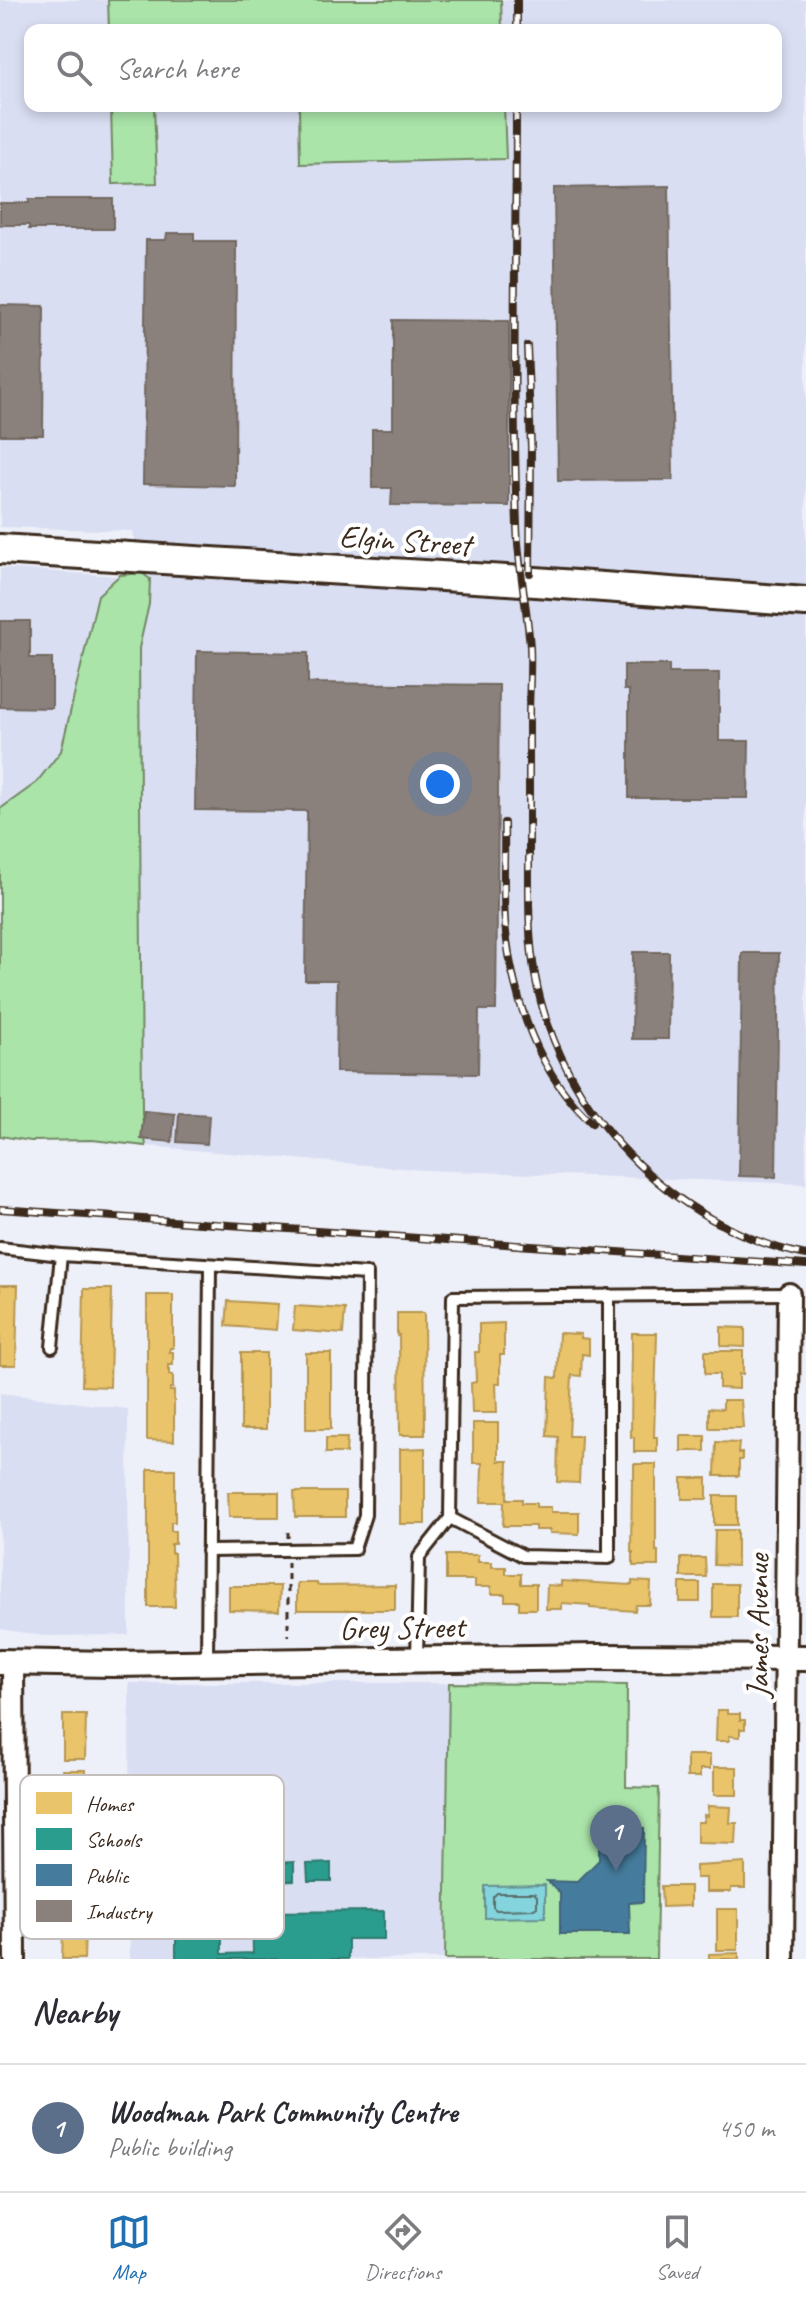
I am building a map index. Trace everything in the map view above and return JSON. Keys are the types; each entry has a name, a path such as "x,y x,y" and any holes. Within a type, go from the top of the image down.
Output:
{"main road":[{"name":"Elgin Street","path":"0,549 806,602"}],"street":[{"name":"James Avenue","path":"783,1959 796,1658 789,1294"},
{"name":"Grey Street","path":"6,1662 113,1664 594,1657 796,1658"},
{"path":"6,1662 15,1959"}],"lane":[{"path":"0,1248 61,1255 367,1274 365,1515 354,1549 207,1551"},
{"path":"52,1347 61,1255"},
{"path":"207,1662 210,1265"},
{"path":"417,1659 419,1557 450,1518 453,1297 789,1294"},
{"path":"450,1518 523,1556 609,1558 609,1295"}],"path":[{"path":"288,1526 288,1636"}],"shaded area":[{"path":"0,0 108,0 109,24 24,24 24,112 111,112 113,183 156,182 154,112 299,112 301,164 505,159 504,112 782,112 782,24 502,24 501,0 806,0 806,1184 423,1170 146,1146 142,1114 139,648 149,604 150,579 132,531 0,527"},
{"path":"0,568 118,576 97,595 61,751 36,783 0,809"},
{"path":"0,1393 128,1409 129,1635 44,1636 0,1629"},
{"path":"129,1683 449,1683 445,1959 130,1959 130,1939 284,1939 284,1775 129,1775"}],"green space":[{"path":"108,0 501,0 502,24 109,24"},
{"path":"111,112 154,112 157,183 113,184"},
{"path":"299,112 504,112 506,159 300,164"},
{"path":"142,573 150,579 149,604 139,648 142,1114 146,1146 92,1140 31,1141 0,1136 0,809 36,783 61,751 98,595 120,575"},
{"path":"449,1683 627,1685 626,1787 659,1788 656,1959 445,1959"}],"water":[{"path":"545,1885 545,1917 485,1918 485,1886"}],"building: Homes":[{"path":"0,1285 18,1285 16,1365 0,1365"},
{"path":"84,1289 112,1289 110,1387 82,1386"},
{"path":"147,1295 173,1295 173,1348 169,1352 173,1352 173,1365 169,1365 169,1375 173,1375 170,1391 174,1391 174,1441 147,1440"},
{"path":"228,1301 278,1304 276,1330 226,1326"},
{"path":"295,1306 345,1309 343,1334 293,1330"},
{"path":"397,1313 424,1313 425,1435 400,1435"},
{"path":"504,1323 504,1355 500,1355 500,1383 496,1383 497,1413 472,1413 471,1383 476,1382 475,1352 479,1352 479,1324"},
{"path":"721,1327 745,1328 745,1347 721,1346"},
{"path":"559,1333 581,1334 581,1338 589,1339 589,1355 582,1354 581,1376 572,1375 569,1436 581,1436 579,1483 557,1482 558,1437 547,1436 549,1377 557,1378"},
{"path":"632,1333 657,1333 654,1437 657,1437 657,1452 634,1452 634,1437 631,1437"},
{"path":"705,1351 743,1351 743,1374 739,1374 739,1389 719,1388 719,1374 705,1374"},
{"path":"241,1353 266,1353 266,1429 241,1429"},
{"path":"306,1353 331,1353 331,1429 306,1429"},
{"path":"723,1400 741,1400 743,1428 709,1428 709,1408 723,1409"},
{"path":"473,1423 498,1423 498,1461 508,1461 507,1499 522,1499 522,1503 536,1503 536,1507 551,1507 551,1512 579,1512 579,1534 550,1533 550,1530 535,1530 535,1526 503,1526 504,1502 481,1502 482,1463 473,1463"},
{"path":"681,1436 705,1436 705,1451 681,1451"},
{"path":"326,1438 347,1438 346,1453 326,1453"},
{"path":"716,1442 739,1443 738,1453 742,1453 742,1460 739,1460 739,1476 715,1476"},
{"path":"425,1448 425,1524 400,1524 400,1449"},
{"path":"634,1464 656,1464 658,1566 633,1566"},
{"path":"148,1469 175,1469 175,1522 171,1522 171,1531 175,1531 175,1544 171,1544 171,1553 174,1553 175,1607 148,1607"},
{"path":"682,1478 707,1478 707,1499 682,1499"},
{"path":"228,1492 279,1492 279,1517 229,1517"},
{"path":"294,1492 345,1492 345,1517 295,1517"},
{"path":"714,1496 737,1496 737,1525 714,1525"},
{"path":"715,1530 737,1530 737,1566 714,1565"},
{"path":"446,1555 478,1555 478,1562 492,1562 492,1567 506,1567 506,1574 521,1574 521,1584 536,1584 536,1609 519,1609 519,1601 505,1601 505,1594 491,1594 491,1587 475,1587 475,1580 446,1580"},
{"path":"681,1558 705,1558 706,1577 681,1577"},
{"path":"561,1581 632,1585 632,1581 651,1582 650,1605 636,1605 635,1611 562,1603 562,1609 546,1609 547,1585 561,1586"},
{"path":"297,1583 317,1583 320,1586 395,1585 395,1610 297,1610"},
{"path":"680,1583 700,1583 700,1602 680,1602"},
{"path":"713,1584 737,1584 737,1617 713,1617"},
{"path":"229,1586 280,1586 279,1611 229,1610"},
{"path":"717,1710 740,1714 740,1720 745,1720 745,1729 740,1729 740,1737 729,1736 729,1741 716,1741"},
{"path":"63,1715 86,1715 85,1759 63,1759"},
{"path":"687,1755 710,1755 710,1769 700,1769 700,1777 687,1777"},
{"path":"714,1767 737,1767 737,1795 714,1795"},
{"path":"63,1770 86,1770 86,1775 63,1775"},
{"path":"708,1806 731,1807 730,1823 737,1823 736,1844 697,1843 697,1822 704,1822"},
{"path":"745,1863 745,1888 731,1888 731,1892 706,1892 706,1878 696,1878 696,1866"},
{"path":"661,1886 690,1886 690,1906 662,1907"},
{"path":"717,1909 738,1909 738,1950 717,1950"},
{"path":"63,1939 85,1939 84,1959 62,1959"},
{"path":"739,1953 739,1959 709,1959 709,1954"}],"building: Schools":[{"path":"284,1862 294,1862 294,1880 284,1880"},
{"path":"331,1863 331,1881 308,1881 307,1864"},
{"path":"384,1911 384,1939 348,1939 348,1959 176,1959 176,1939 222,1939 222,1954 253,1953 253,1939 284,1939 284,1912"}],"building: Public":[{"path":"599,1827 644,1828 643,1902 629,1903 630,1934 560,1934 560,1894 547,1881 577,1882 599,1860"}],"building: Industry":[{"path":"669,186 673,480 558,481 554,188"},
{"path":"29,199 113,199 113,229 29,229 29,225 0,225 0,203 29,203"},
{"path":"167,233 194,233 194,241 236,241 235,486 143,484 146,240 166,240"},
{"path":"0,305 44,306 43,435 0,435"},
{"path":"393,320 509,321 509,506 391,505 392,488 372,488 372,429 393,429"},
{"path":"0,621 30,621 30,658 52,658 52,708 0,707"},
{"path":"197,651 308,653 308,683 499,685 496,1010 479,1010 478,1074 336,1072 337,980 305,980 307,811 195,810"},
{"path":"624,665 669,665 669,673 719,673 719,741 749,741 748,798 629,798 629,690 624,690"},
{"path":"633,952 669,952 668,1039 632,1039"},
{"path":"742,953 779,953 776,1177 739,1176"},
{"path":"144,1111 175,1114 172,1142 141,1139"},
{"path":"179,1113 209,1115 207,1144 177,1142"}],"railway":[{"path":"517,0 517,24"},
{"path":"516,112 516,473 518,540 530,647 529,903 535,975 548,1025 569,1072 596,1116 629,1155 668,1190 710,1218 757,1240 806,1255"},
{"path":"527,346 531,447 530,573"},
{"path":"504,823 506,933 515,985 532,1036 544,1060 557,1083 592,1123"},
{"path":"0,1209 806,1265"}],"place":[{"name":"Woodman Park Community Centre","path":"616,1871"}]}
